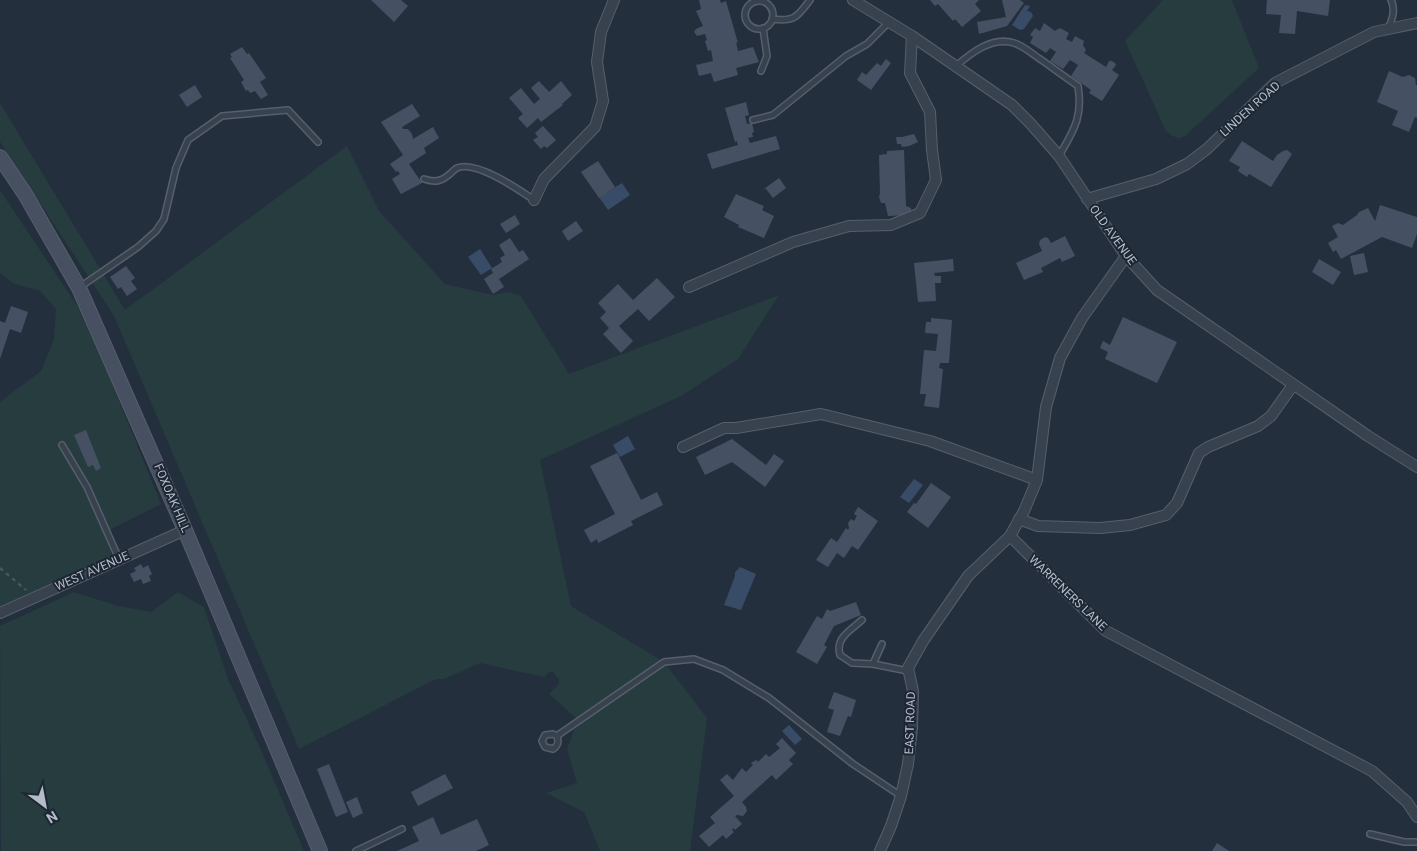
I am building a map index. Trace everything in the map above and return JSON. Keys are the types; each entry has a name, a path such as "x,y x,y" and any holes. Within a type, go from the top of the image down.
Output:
{"main road":[{"name":"FOXOAK HILL","path":"0,157 25,194 79,288 186,530 320,851"}],"street":[{"path":"534,200 544,179 595,127 603,101 597,62 601,32 614,0"},
{"name":"OLD AVENUE","path":"853,0 912,36 1012,105 1059,156 1126,256 1157,290 1293,385 1417,467"},
{"name":"LINDEN ROAD","path":"1087,199 1156,179 1187,164 1207,149 1275,83 1374,32 1417,24"},
{"path":"689,287 793,242 849,226 891,225 920,213 936,180 930,112 910,73 912,36"},
{"path":"1010,536 1020,519 1037,480 1046,407 1060,358 1082,318 1126,256"},
{"path":"1020,519 1038,526 1100,528 1130,525 1166,515 1177,502 1199,453 1258,426 1271,416 1293,385"},
{"path":"683,447 724,428 736,428 821,414 930,441 1037,480"},
{"name":"WEST AVENUE","path":"0,613 186,530"},
{"name":"EAST ROAD","path":"880,851 901,796 908,764 912,728 912,691 908,668 923,640 968,576 1010,536"},
{"name":"WARRENERS LANE","path":"1010,536 1106,631 1372,771 1407,802 1417,817"}],"lane":[{"path":"772,19 788,21 795,18 810,0"},
{"path":"1387,29 1393,18 1394,4 1392,0"},
{"path":"756,1 765,2 772,9 772,19 763,28 755,28 748,24 744,15 747,6 756,1"},
{"path":"753,120 773,114 846,56 867,44 890,22"},
{"path":"761,71 767,56 763,28"},
{"path":"956,66 968,55 984,46 1000,41 1014,43 1078,86 1081,104 1074,131 1059,156"},
{"path":"79,288 138,247 156,231 164,219 176,168 188,140 222,116 288,110 318,142"},
{"path":"424,179 433,182 442,181 457,168 474,167 512,185 534,200"},
{"path":"62,445 86,487 119,559"},
{"path":"862,620 841,638 838,647 840,655 846,661 852,663 873,664 909,671"},
{"path":"873,664 882,644"},
{"path":"557,736 664,662 694,659 722,670 769,698 853,764 901,796"},
{"path":"356,851 402,829"},
{"path":"1370,834 1404,842 1417,842"}],"path":[{"path":"0,568 35,597"}],"green space":[{"path":"1163,0 1232,0 1259,68 1185,136 1179,138 1172,136 1166,131 1125,41"},
{"path":"0,103 125,310 347,146 379,211 445,284 493,295 510,292 521,296 569,374 779,295 738,359 681,396 540,460 571,606 664,662 707,718 690,851 600,851 584,812 546,793 577,783 567,749 578,720 549,694 559,684 559,679 553,672 549,672 544,677 480,663 444,679 436,679 299,749 114,316 0,142"},
{"path":"0,190 78,307 111,381 161,504 111,529 111,562 0,613 0,402 41,371 54,339 56,309 40,291 13,283 0,273"},
{"path":"74,592 118,606 151,612 178,592 204,607 228,679 304,851 1,851 0,626"}],"water":[{"path":"1025,5 1030,6 1027,11 1031,12 1033,16 1024,29 1020,30 1012,25"},
{"path":"622,183 630,195 608,210 599,197"},
{"path":"480,249 492,268 481,275 468,257"},
{"path":"628,436 635,449 620,457 613,445"},
{"path":"914,479 923,485 909,503 900,497"},
{"path":"740,567 756,574 741,610 724,605 735,572"},
{"path":"789,725 802,739 795,745 782,731"}],"building":[{"path":"371,0 401,0 408,6 394,22"},
{"path":"699,0 720,0 721,3 726,1 738,43 736,42 738,51 753,47 759,62 736,68 738,75 714,82 711,73 699,76 696,65 713,61 711,50 708,51 705,41 707,40 705,34 697,36 694,32 703,26 696,11 701,9"},
{"path":"930,0 979,0 975,4 981,11 962,27 955,19 953,21 938,4 935,6"},
{"path":"1002,0 1020,0 1024,3 1007,26 979,34 977,22 1006,17"},
{"path":"1267,0 1330,0 1328,16 1297,11 1295,34 1279,33 1281,15 1266,14"},
{"path":"1044,23 1055,31 1060,28 1069,33 1066,39 1072,42 1075,36 1084,41 1083,45 1086,50 1084,53 1106,67 1109,61 1115,63 1116,65 1112,70 1119,75 1102,101 1089,93 1091,90 1071,76 1078,65 1070,60 1063,69 1050,61 1056,52 1050,48 1046,53 1030,43 1033,37 1030,35 1035,28 1040,31"},
{"path":"242,47 247,54 249,53 266,78 260,82 268,95 261,99 255,91 250,93 248,90 246,91 241,82 244,80 230,58 232,57 230,54"},
{"path":"886,59 891,63 871,90 857,80 862,72 866,75 877,63 881,66"},
{"path":"1389,71 1403,77 1409,75 1415,78 1417,85 1417,118 1415,117 1409,132 1392,125 1398,111 1377,102"},
{"path":"539,81 549,92 561,81 572,95 563,105 541,122 538,118 527,128 518,118 523,114 509,98 521,88 534,104 540,99 531,88"},
{"path":"195,85 202,97 187,107 179,95"},
{"path":"746,102 749,115 745,116 747,124 752,123 754,132 752,133 753,137 748,138 750,143 776,136 780,149 712,169 707,154 738,145 737,141 735,142 725,108"},
{"path":"412,104 420,116 402,127 403,129 408,129 413,139 433,127 439,138 424,148 426,153 409,164 422,183 401,194 392,179 400,174 390,164 403,155 381,122"},
{"path":"543,126 556,140 547,148 544,146 541,149 533,140 538,137 535,133"},
{"path":"914,134 918,142 902,147 901,144 897,144 896,137"},
{"path":"1242,141 1273,161 1283,151 1287,150 1292,154 1271,187 1249,174 1247,177 1238,171 1240,167 1229,161"},
{"path":"904,150 906,206 911,208 911,215 888,216 885,203 881,203 879,197 879,155 887,154 887,151"},
{"path":"598,161 615,187 599,198 581,172"},
{"path":"779,178 786,188 773,198 764,189"},
{"path":"736,194 764,206 762,210 774,216 764,238 738,227 739,225 724,217"},
{"path":"1380,205 1417,217 1417,234 1412,248 1382,237 1341,259 1336,250 1333,252 1328,243 1338,237 1332,226 1338,223 1343,225 1359,212 1368,208 1375,221"},
{"path":"515,215 520,224 506,233 500,224"},
{"path":"576,221 583,231 568,241 562,231"},
{"path":"1065,236 1075,256 1062,262 1060,258 1041,268 1043,272 1024,280 1016,263 1042,251 1039,244 1040,240 1045,237 1051,243"},
{"path":"510,238 519,252 523,250 529,259 499,279 504,287 493,294 484,279 493,273 491,269 502,262 500,258 505,255 499,245"},
{"path":"1364,253 1368,272 1354,275 1350,256"},
{"path":"953,259 954,271 934,273 935,276 941,276 941,283 935,283 936,301 918,302 914,263"},
{"path":"1319,259 1341,272 1333,285 1312,272"},
{"path":"126,266 135,278 131,281 137,289 127,296 121,287 118,289 110,277"},
{"path":"657,278 675,297 649,321 638,309 619,326 633,341 621,353 603,334 609,328 600,318 606,312 598,303 618,284 633,300"},
{"path":"11,306 28,312 21,333 10,329 0,359 0,321 5,323"},
{"path":"1123,317 1177,342 1157,383 1105,359 1108,352 1100,348 1103,341 1110,345"},
{"path":"931,318 952,320 949,363 940,363 939,368 943,369 939,408 924,406 926,394 920,394 924,350 936,351 938,334 925,333 926,322 931,322"},
{"path":"86,430 101,468 96,471 93,465 88,467 74,435"},
{"path":"732,439 766,465 774,454 784,461 765,487 732,462 705,475 696,457"},
{"path":"617,453 641,500 657,492 663,505 631,521 633,525 598,543 597,539 591,543 584,530 615,514 590,466"},
{"path":"931,483 951,497 928,528 907,512 914,503 916,504"},
{"path":"858,507 878,521 858,550 852,546 844,558 837,553 828,567 816,560 831,538 837,542 846,528 848,530 848,523 851,519 854,521 857,516 854,514"},
{"path":"141,564 143,568 148,565 152,574 149,576 151,581 143,584 141,579 134,582 130,574 136,571 134,568"},
{"path":"856,602 861,615 834,626 824,645 827,647 817,664 796,652 817,616 822,619 827,609 830,611"},
{"path":"834,692 856,700 851,717 848,716 840,736 827,732 834,710 828,708"},
{"path":"782,738 796,753 789,760 793,764 776,780 772,775 742,802 747,811 743,816 735,816 742,824 735,830 733,828 734,832 726,839 723,835 709,847 699,836 715,823 710,817 734,796 720,780 727,774 733,780 742,768 746,772 753,765 751,763 756,760 758,762 766,754 769,757 780,748 776,744"},
{"path":"329,764 348,812 336,817 317,769"},
{"path":"445,774 453,788 418,806 411,792"},
{"path":"357,797 363,813 353,818 346,802"},
{"path":"433,817 441,835 477,819 489,845 476,851 397,851 419,841 412,827"},
{"path":"1217,843 1229,851 1212,851"}]}
